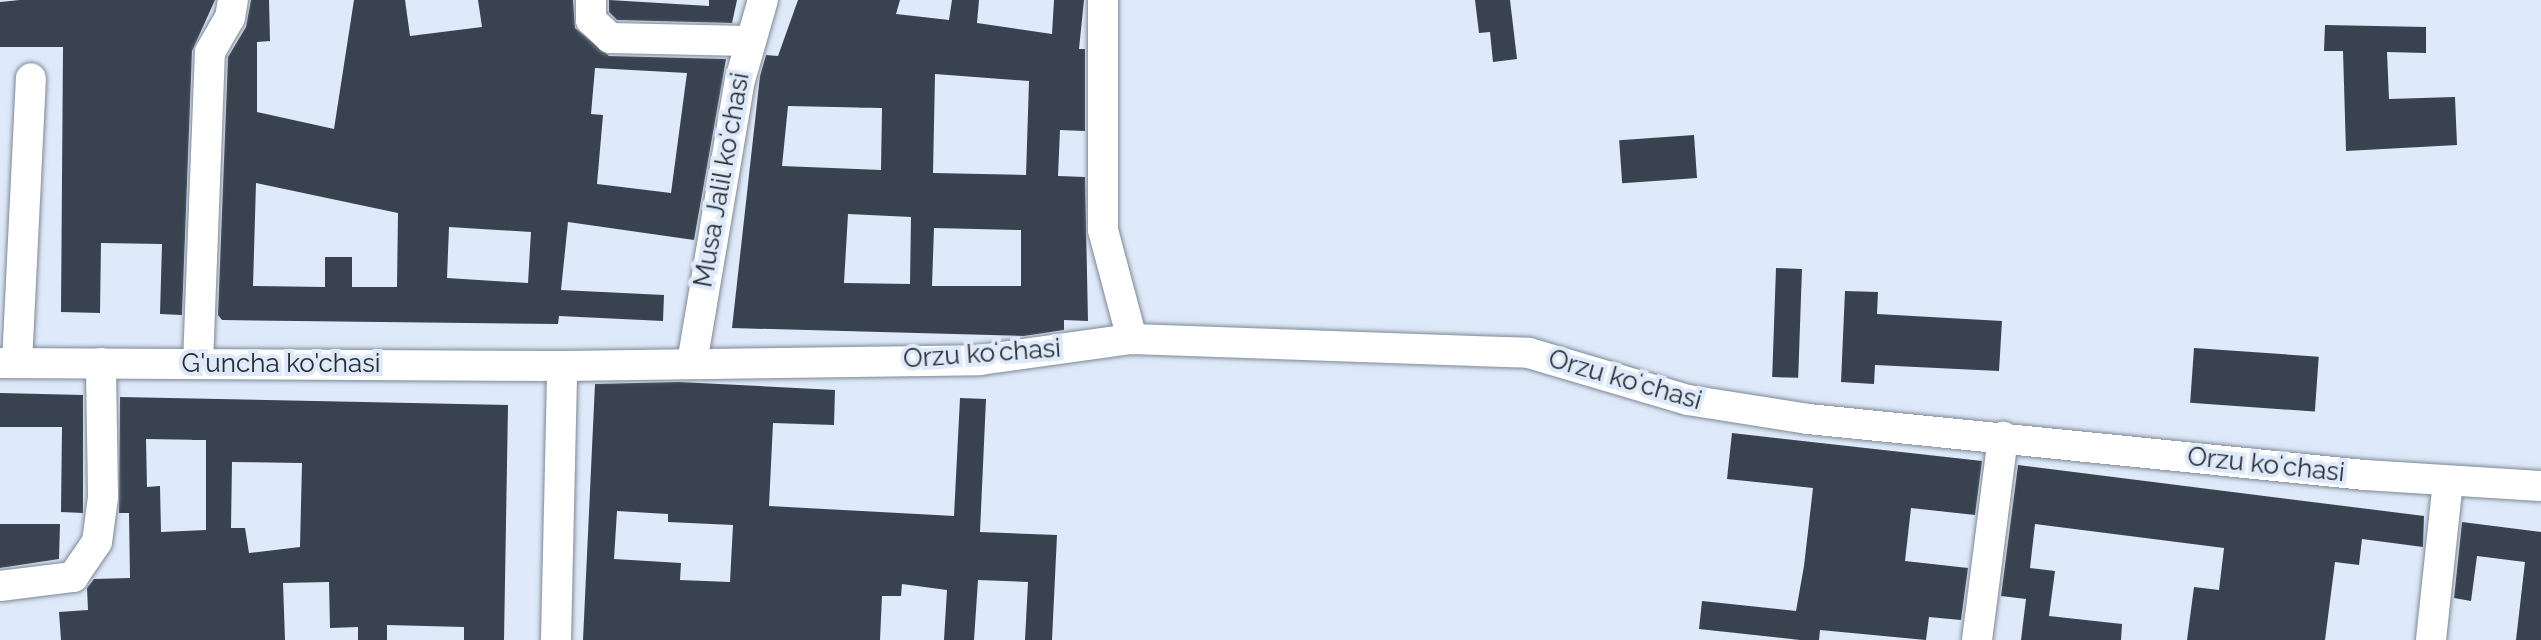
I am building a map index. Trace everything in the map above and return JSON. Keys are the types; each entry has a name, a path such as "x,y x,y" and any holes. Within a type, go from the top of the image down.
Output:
{"street":[{"path":"198,363 210,52 230,18 233,0"},
{"path":"591,0 591,20 610,38 748,41"},
{"name":"Musa Jalil koʻchasi","path":"692,363 709,244 748,41 763,0"},
{"path":"1103,0 1103,230 1132,339"},
{"path":"9,363 31,78"},
{"name":"Orzu koʻchasi","path":"562,366 980,360 1132,339 1529,353 1723,407 2448,482 2541,486"},
{"name":"G'uncha ko'chasi","path":"9,363 562,366"},
{"path":"0,586 73,577 97,542 103,497 101,363"},
{"path":"556,640 562,366"},
{"path":"1977,640 2003,437"},
{"path":"2431,640 2448,482"}],"building":[{"path":"215,0 192,51 182,315 160,314 162,244 101,243 100,313 61,312 63,47 0,47 0,2"},
{"path":"251,0 269,0 270,41 257,42 257,112 334,129 354,0 405,0 410,36 482,27 478,0 573,0 575,28 609,56 726,59 694,240 568,222 561,290 664,295 663,321 559,316 558,324 222,320 218,315 228,57 246,27","holes":["595,68 687,73 671,193 597,184 603,115 591,114","256,183 398,213 397,287 352,287 352,257 325,257 325,287 253,286","449,227 531,232 528,283 447,278"]},
{"path":"609,0 709,6 709,0 737,0 732,23 617,20 609,12"},
{"path":"798,0 900,0 896,14 949,20 952,0 979,0 977,23 1052,34 1054,0 1084,0 1079,49 1085,49 1085,131 1060,130 1058,176 1085,177 1088,321 1064,320 1064,330 1024,336 732,328 760,76 766,55 778,56","holes":["935,74 1029,81 1026,175 933,173","788,106 882,108 881,170 782,166","848,214 911,217 910,284 844,283","934,228 1021,230 1021,286 932,286"]},
{"path":"1475,0 1510,0 1517,59 1493,62 1490,32 1479,33"},
{"path":"2325,25 2426,27 2426,53 2387,52 2389,99 2455,97 2457,145 2346,151 2343,51 2324,51"},
{"path":"1694,135 1697,178 1622,183 1619,140"},
{"path":"1776,268 1802,269 1798,378 1772,377"},
{"path":"1845,291 1878,292 1877,314 2002,321 1999,371 1875,365 1874,384 1841,382"},
{"path":"2194,348 2319,357 2315,412 2190,403"},
{"path":"679,382 835,390 834,425 773,423 769,506 954,516 960,398 986,399 980,532 1057,535 1052,640 1025,640 1028,582 978,580 974,640 944,640 947,590 902,584 901,596 882,596 880,640 583,640 595,384","holes":["617,511 668,514 668,522 733,525 730,582 680,580 681,563 614,559"]},
{"path":"0,393 83,395 83,513 61,512 62,427 0,427"},
{"path":"120,397 508,405 504,640 464,640 464,627 387,625 387,640 358,640 358,627 330,628 329,582 283,583 285,640 61,640 59,612 88,610 87,588 94,579 130,578 129,513 119,513","holes":["146,439 206,440 206,530 161,532 160,486 147,487","232,462 302,463 300,547 249,553 245,528 231,528"]},
{"path":"1732,433 1982,461 1975,515 1911,508 1905,561 1968,568 1961,620 1929,617 1926,640 1820,630 1819,640 1800,640 1699,629 1702,601 1796,611 1804,566 1813,488 1727,479"},
{"path":"2018,465 2424,516 2423,547 2362,539 2359,565 2335,562 2325,640 2187,640 2194,587 2219,590 2224,548 2035,524 2030,568 2055,571 2049,616 2122,624 2121,640 2021,640 2026,599 2001,596"},
{"path":"2462,522 2541,532 2541,640 2516,640 2525,562 2477,556 2471,601 2454,598"},
{"path":"0,524 60,524 59,559 0,568"}]}
